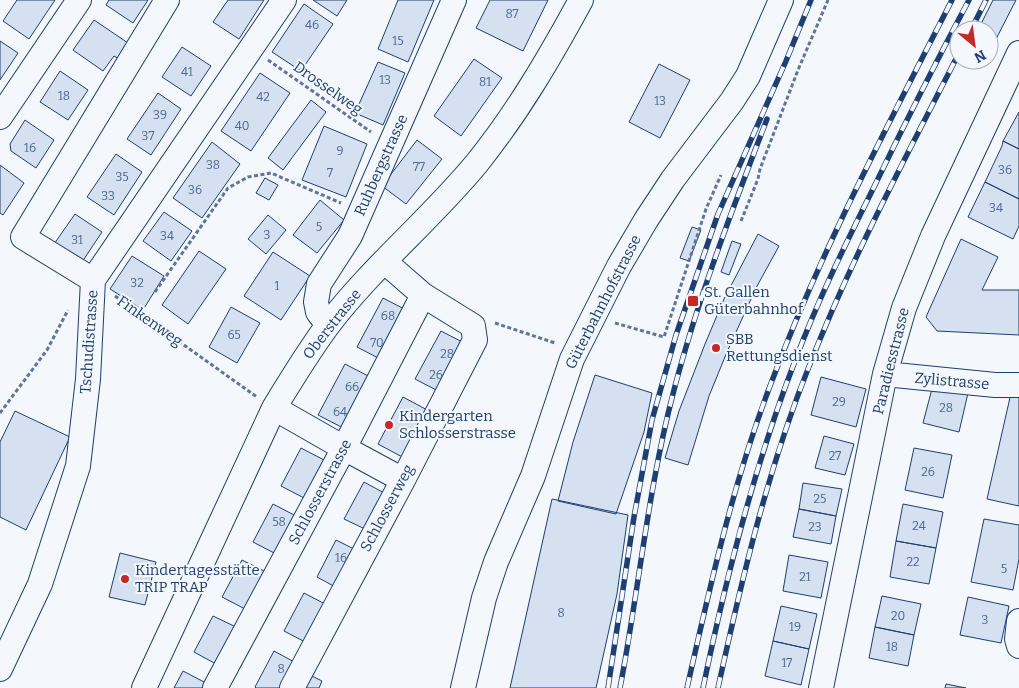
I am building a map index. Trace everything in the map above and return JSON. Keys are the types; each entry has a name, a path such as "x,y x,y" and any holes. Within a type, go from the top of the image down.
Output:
{"street":[{"path":"0,117 79,0"},
{"path":"93,280 23,237 167,0"},
{"name":"Tschudistrasse","path":"0,669 40,584 78,466 88,379 93,280 284,0"},
{"name":"Ruhbergstrasse","path":"328,325 318,312 317,292 322,276 350,236 454,0"},
{"name":"Oberstrasse","path":"144,688 274,408 328,325 429,217 476,163 516,112 555,48 581,0"},
{"name":"Güterbahnhofstrasse","path":"463,688 484,598 496,562 533,476 572,359 631,244 660,198 732,101 748,76 781,0"},
{"name":"Paradiesstrasse","path":"821,688 885,374 904,308 926,253 1019,53"},
{"path":"385,262 423,295 480,323"},
{"name":"Schlosserstrasse","path":"215,688 344,448 423,295"},
{"name":"Schlosserweg","path":"292,688 403,480 475,340 480,323"},
{"name":"Zylistrasse","path":"885,374 995,385 1019,385"},
{"path":"274,408 403,480"},
{"path":"1019,620 1017,639 1019,646"}],"path":[{"path":"741,221 798,70 828,0"},
{"name":"Drosselweg","path":"262,55 372,133"},
{"path":"155,292 228,188 248,176 271,173 360,211"},
{"path":"593,316 664,336 706,209 721,175"},
{"name":"Finkenweg","path":"93,280 274,408"},
{"path":"0,413 47,350 67,312"},
{"path":"480,323 538,338"}],"building":[{"path":"17,0 55,0 29,39 3,21"},
{"path":"109,0 148,0 133,23 106,5"},
{"path":"228,0 264,0 239,39 213,22"},
{"path":"313,0 347,0 337,16"},
{"path":"398,0 434,0 408,62 378,49"},
{"path":"490,0 548,0 523,51 476,28"},
{"path":"993,0 1016,0 999,33 999,20 983,20"},
{"path":"304,4 333,24 301,71 272,52"},
{"path":"94,20 134,47 124,62 114,56 103,71 73,50"},
{"path":"0,41 18,53 0,80"},
{"path":"182,47 211,66 191,96 162,77"},
{"path":"474,59 502,78 461,136 434,116"},
{"path":"378,62 405,73 383,125 355,113"},
{"path":"659,64 690,80 660,138 629,122"},
{"path":"60,71 88,90 68,120 40,102"},
{"path":"260,73 290,93 251,151 221,131"},
{"path":"158,93 181,109 151,155 127,139"},
{"path":"311,100 326,112 283,170 268,158"},
{"path":"1019,112 1019,149 1003,141"},
{"path":"25,120 54,140 36,168 11,151 10,144"},
{"path":"324,126 367,144 346,197 302,180"},
{"path":"417,140 442,159 406,204 382,186"},
{"path":"1003,141 1019,149 1019,199 985,182"},
{"path":"212,142 240,164 202,218 173,198"},
{"path":"116,154 142,172 114,215 87,197"},
{"path":"0,165 24,183 3,215 0,213"},
{"path":"265,178 278,185 269,200 256,193"},
{"path":"985,182 1019,199 1019,226 1013,239 968,217"},
{"path":"320,200 344,220 317,253 293,235"},
{"path":"164,212 192,231 171,261 143,241"},
{"path":"75,214 102,232 80,265 52,247"},
{"path":"268,215 286,230 266,254 248,239"},
{"path":"692,227 701,230 689,261 680,258"},
{"name":"SBB Rettungsdienst","path":"758,234 779,246 756,288 727,352 709,396 688,465 665,458 679,411 705,344 724,299"},
{"path":"961,239 998,257 982,290 1019,290 1019,335 937,331 926,317"},
{"path":"732,241 741,244 729,275 721,272"},
{"path":"199,251 226,269 188,324 162,305"},
{"path":"273,252 310,276 281,320 244,296"},
{"path":"132,256 164,276 143,310 110,289"},
{"path":"383,298 410,312 384,361 357,347"},
{"path":"231,307 260,323 237,363 209,347"},
{"path":"441,331 468,345 442,393 415,379"},
{"path":"345,364 374,379 347,430 318,415"},
{"path":"595,375 652,393 644,432 616,514 558,501 573,442"},
{"path":"821,377 866,389 856,427 811,415"},
{"path":"933,385 968,393 959,432 923,423"},
{"path":"1011,393 1019,395 1019,506 987,499"},
{"path":"403,397 431,412 406,459 378,444"},
{"path":"15,411 70,437 26,530 0,517 0,442"},
{"path":"824,436 854,444 845,475 815,468"},
{"path":"301,448 324,460 304,498 281,486"},
{"path":"914,448 952,455 943,498 905,490"},
{"path":"364,482 386,494 367,530 344,519"},
{"path":"803,483 842,489 836,516 799,509"},
{"path":"552,499 628,515 617,594 596,688 510,688"},
{"path":"273,504 296,516 276,554 253,542"},
{"path":"903,504 943,512 936,548 896,541"},
{"path":"799,509 836,516 831,544 793,537"},
{"path":"984,519 1019,525 1019,559 1013,590 971,582"},
{"path":"336,540 358,551 339,589 317,577"},
{"path":"896,541 936,548 929,584 890,577"},
{"path":"120,553 156,562 145,605 109,597"},
{"path":"789,555 828,562 821,598 783,591"},
{"path":"242,560 264,571 245,609 222,597"},
{"path":"304,593 327,605 307,643 284,631"},
{"path":"882,596 921,604 914,635 875,627"},
{"path":"968,597 1009,606 1001,643 960,635"},
{"path":"781,606 817,614 809,649 773,641"},
{"path":"213,616 236,627 216,664 194,652"},
{"path":"875,627 914,635 908,666 869,658"},
{"path":"773,641 809,649 801,685 765,676"},
{"path":"274,651 298,664 285,688 256,688 255,687"},
{"path":"183,671 206,683 204,688 174,688"},
{"path":"308,674 322,681 319,688 300,688"},
{"path":"946,684 966,688 945,688"}],"railway":[{"path":"608,688 634,517 652,420 676,335 718,214 811,0"},
{"path":"687,688 734,497 770,386 832,238 952,0"},
{"path":"703,688 721,605 742,523 780,401 795,361 842,252 908,117 969,0"},
{"path":"976,20 986,0"},
{"path":"718,688 757,524 795,403 826,324 862,245 950,70"},
{"path":"620,688 650,501 674,390 705,287 767,119"}],"place":[{"name":"St. Gallen Güterbahnhof","path":"693,301"},
{"name":"SBB Rettungsdienst","path":"716,348"},
{"name":"Kindergarten Schlosserstrasse","path":"389,425"},
{"name":"Kindertagesstätte TRIP TRAP","path":"125,579"}]}
